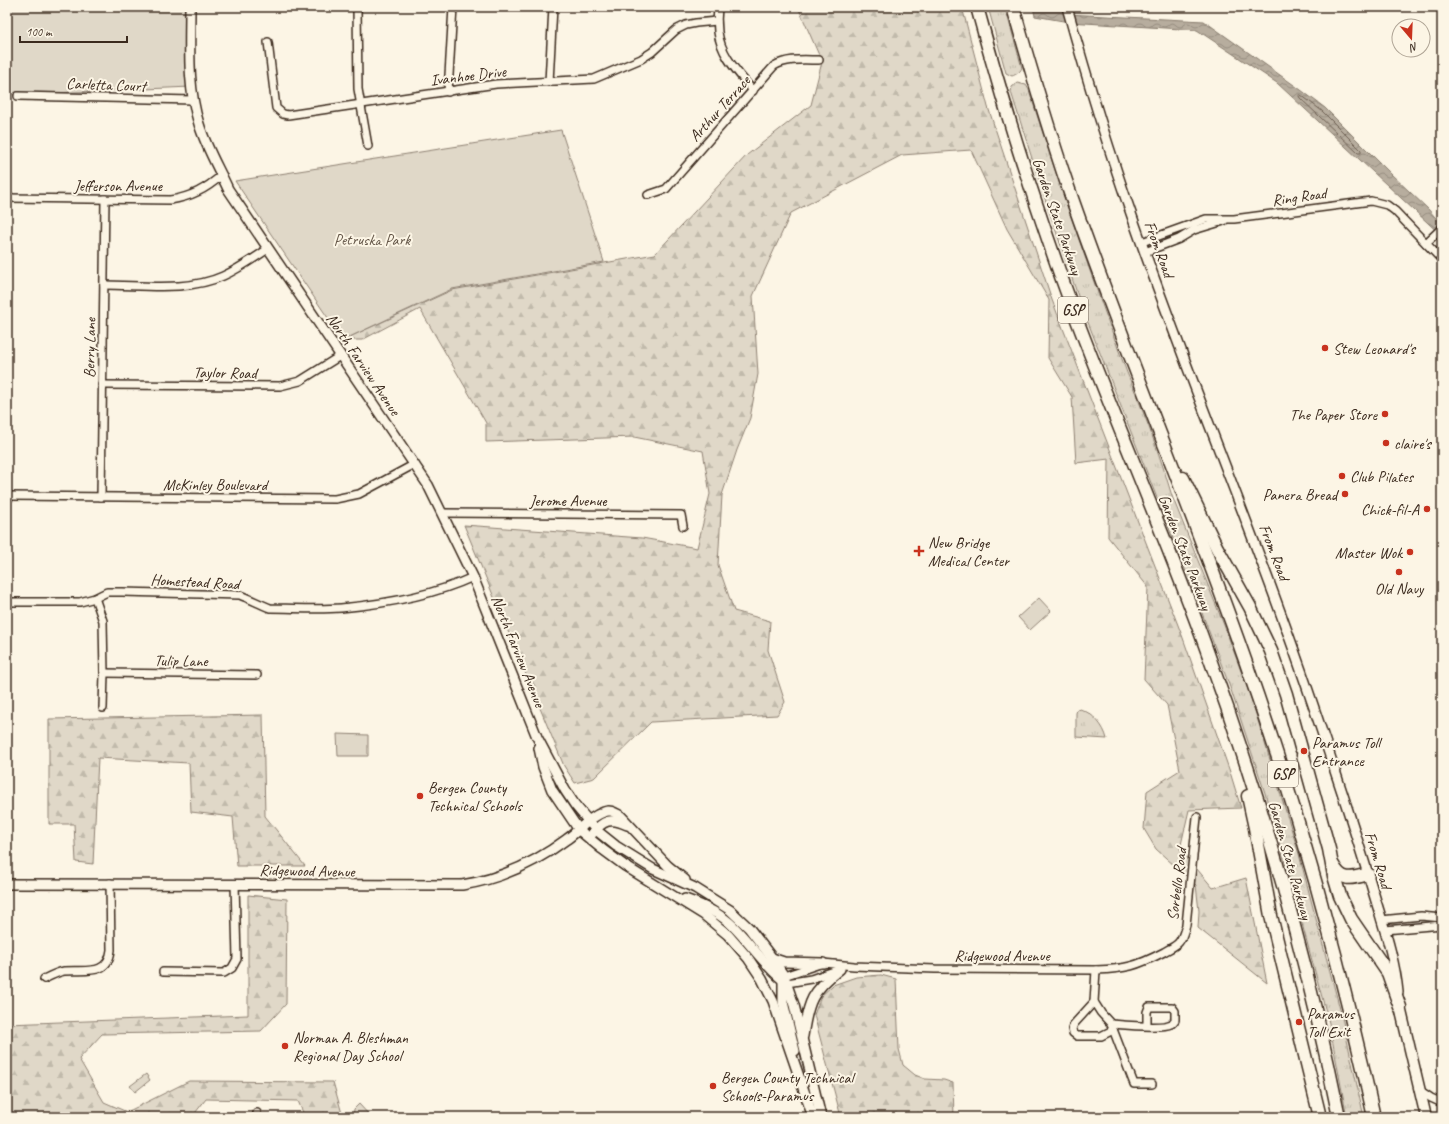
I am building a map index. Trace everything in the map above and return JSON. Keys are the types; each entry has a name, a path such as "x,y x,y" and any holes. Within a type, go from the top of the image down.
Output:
{"highway":[{"name":"Garden State Parkway","path":"977,7 998,83 1045,232 1072,305 1176,570 1222,692 1246,764 1291,914 1319,1026 1339,1117"},
{"name":"Garden State Parkway","path":"1013,7 1065,177 1245,658 1282,769 1336,956 1374,1117"},
{"path":"1163,440 1191,492 1217,548 1250,607 1271,651 1286,694 1302,751 1337,887 1356,926 1388,973 1400,1007"},
{"path":"1222,692 1252,814 1270,908 1319,1115"},
{"path":"1332,864 1338,873 1345,877 1355,878 1368,874"}],"main road":[{"name":"From Road","path":"1400,1007 1426,1117"}],"street":[{"name":"North Farview Avenue","path":"190,7 190,71 193,100 199,124 207,146 228,189 428,485 473,577 537,737 565,790 596,830 616,846 653,869 695,888 730,910 749,928 772,958 784,980 794,1005 816,1117"},
{"path":"357,7 358,89 368,146"},
{"path":"448,92 453,7"},
{"path":"549,82 553,7"},
{"path":"718,7 717,21 720,42 724,52 753,91"},
{"name":"From Road","path":"1067,8 1108,145 1145,252 1287,627 1312,700 1385,930 1396,972 1400,1007"},
{"name":"Ivanhoe Drive","path":"268,42 276,108 278,111 288,115 496,84 584,81 602,77 641,59 652,52 676,30 696,23 717,21"},
{"name":"Arthur Terrace","path":"648,196 666,189 776,65 790,60 819,60"},
{"name":"Carletta Court","path":"18,96 193,100"},
{"name":"Jefferson Avenue","path":"7,198 170,200 181,198 203,190 222,175"},
{"name":"Berry Lane","path":"101,497 105,199"},
{"name":"Ring Road","path":"1142,242 1199,221 1234,219 1371,201 1386,205 1395,211 1442,260"},
{"path":"1145,252 1179,239 1194,230 1234,219"},
{"path":"1426,243 1442,228"},
{"path":"104,285 179,286 208,282 236,270 268,249"},
{"name":"Taylor Road","path":"102,385 280,386 300,381 340,356"},
{"name":"McKinley Boulevard","path":"7,496 335,499 359,494 415,464"},
{"name":"Jerome Avenue","path":"443,513 681,515 683,526"},
{"name":"Homestead Road","path":"7,602 71,603 95,598 108,592 220,594 240,595 270,608 340,608 384,602 432,592 473,577"},
{"path":"95,598 103,621 103,708"},
{"name":"Tulip Lane","path":"104,673 257,675"},
{"name":"North Farview Avenue","path":"537,737 543,767 552,790 579,830 625,866 704,915 728,936 748,958 762,979 773,1001 816,1117"},
{"name":"Ridgewood Avenue","path":"7,884 110,883 462,886 480,883 518,870 536,860 579,830 588,821 606,811 613,811 621,816 630,826"},
{"name":"Sorbello Road","path":"1149,960 1178,943 1183,935 1186,925 1197,817"},
{"path":"589,839 602,824 610,820 619,821 630,826 668,866 695,888"},
{"path":"44,979 63,971 92,970 106,965 110,958 111,950 110,883"},
{"path":"163,972 224,973 232,968 237,959 235,884"},
{"path":"670,893 697,903 713,911 732,925 762,960 784,980 783,1002 816,1117"},
{"path":"1381,920 1416,916 1442,918"},
{"path":"1385,930 1442,925"},
{"path":"772,958 784,962 823,963"},
{"name":"Ridgewood Avenue","path":"784,980 823,963 854,966 946,969 1096,970 1131,967 1149,960"},
{"name":"Ridgewood Avenue","path":"784,980 810,979 854,966"},
{"path":"802,1044 806,1012 812,997 824,981 840,969"},
{"path":"1096,970 1094,1002 1101,1014 1112,1027 1134,1084 1152,1084"},
{"path":"1094,1002 1074,1024 1072,1029 1077,1036 1101,1036 1112,1027 1147,1026"},
{"path":"1419,1090 1442,1103"}],"green space":[{"path":"7,7 190,7 191,87 7,95"},
{"path":"798,7 962,7 988,107 1052,300 1183,638 1230,772 1241,808 1189,810 1180,849 1213,888 1246,878 1267,983 1198,928 1199,911 1196,885 1156,849 1144,829 1147,791 1180,770 1167,705 1144,679 1148,587 1108,537 1109,459 1076,463 1072,397 1048,358 1049,300 1007,229 971,150 902,155 791,213 753,296 758,374 750,418 737,450 722,495 718,565 734,611 770,621 768,650 785,702 777,715 651,722 594,778 575,783 564,766 464,525 642,538 697,548 710,494 703,451 634,437 486,442 486,423 420,309 362,340 343,340 452,290 655,254 747,155 811,105 822,62"},
{"path":"988,7 1005,7 1022,68 1018,73 1012,76 1006,73"},
{"path":"1017,83 1026,85 1029,90 1074,227 1125,368 1153,438 1172,496 1224,625 1251,698 1299,854 1341,1013 1364,1117 1347,1117 1329,1023 1265,793 1231,690 1199,605 1080,302 1011,92 1012,87"},
{"name":"Petruska Park","path":"561,130 604,262 452,289 343,340 235,181"},
{"path":"1039,598 1051,611 1030,630 1018,617"},
{"path":"1080,709 1093,717 1101,725 1107,739 1076,737 1076,713 1077,710"},
{"path":"263,715 265,816 305,866 237,866 233,817 191,812 189,763 98,758 93,864 76,862 74,824 49,824 49,719"},
{"path":"337,734 368,735 368,756 338,756"},
{"path":"248,895 287,899 286,1004 261,1031 102,1034 79,1059 104,1102 127,1112 189,1081 333,1082 343,1117 305,1117 298,1101 206,1099 192,1117 7,1117 7,1024 248,1015"},
{"path":"881,975 896,979 899,1049 903,1065 915,1075 925,1079 944,1080 953,1083 954,1117 841,1117 814,1015 821,996 833,985 856,977"},
{"path":"146,1074 150,1080 135,1092 130,1086"},
{"path":"359,1104 371,1117 353,1117 354,1109"}],"water":[{"path":"1033,7 1063,7 1067,14 1204,21 1325,108 1428,209 1442,225 1442,236 1277,83 1197,30 1069,22 1035,16"}],"place":[{"name":"Stew Leonard's","path":"1325,348"},
{"name":"The Paper Store","path":"1385,414"},
{"name":"claire's","path":"1386,443"},
{"name":"Club Pilates","path":"1342,476"},
{"name":"Panera Bread","path":"1345,494"},
{"name":"Chick-fil-A","path":"1427,509"},
{"name":"New Bridge Medical Center","path":"919,551"},
{"name":"Master Wok","path":"1410,552"},
{"name":"Old Navy","path":"1399,572"},
{"name":"Paramus Toll Entrance","path":"1304,751"},
{"name":"Bergen County Technical Schools","path":"420,796"},
{"name":"Paramus Toll Exit","path":"1299,1022"},
{"name":"Norman A. Bleshman Regional Day School","path":"285,1046"},
{"name":"Bergen County Technical Schools-Paramus","path":"713,1086"}]}
